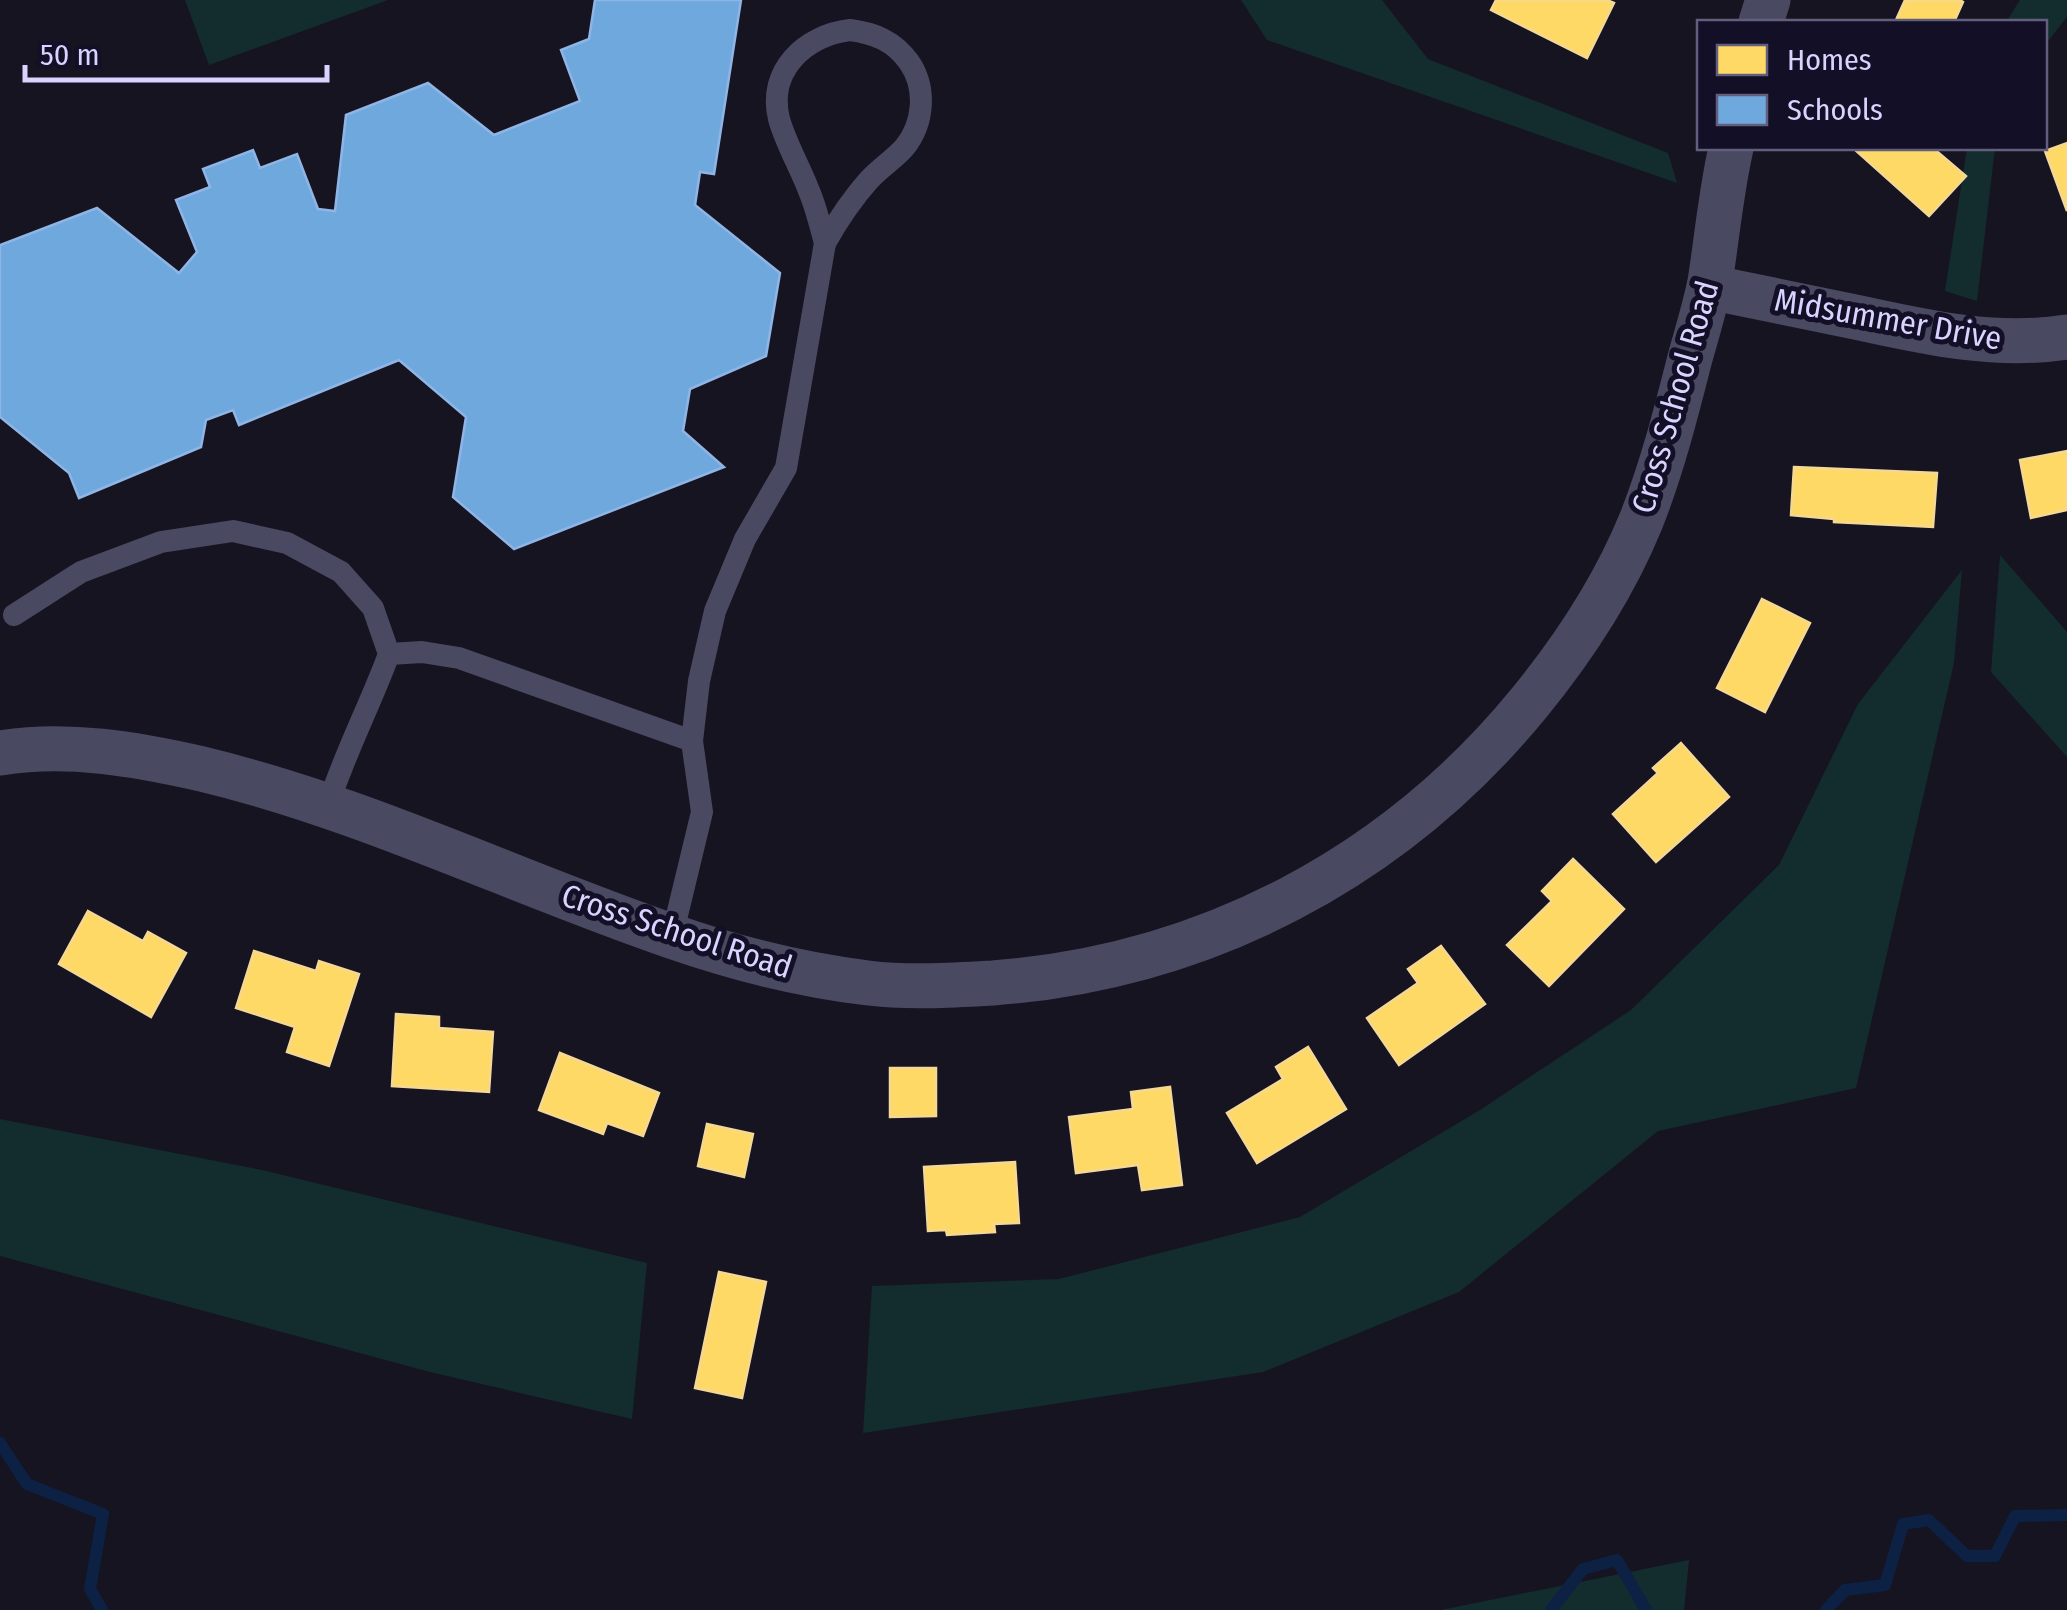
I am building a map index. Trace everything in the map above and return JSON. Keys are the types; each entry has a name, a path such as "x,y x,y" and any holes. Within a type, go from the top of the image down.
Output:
{"street":[{"name":"Cross School Road","path":"0,753 78,749 154,758 258,783 328,805 672,936 795,970 872,984 946,986 1044,979 1133,961 1218,932 1296,898 1364,858 1431,806 1499,740 1562,662 1602,600 1640,523 1659,468 1709,287 1730,150"},
{"name":"Midsummer Drive","path":"1709,287 1930,333 1987,340 2067,337"}],"lane":[{"path":"672,936 702,812 692,741 699,681 715,611 745,540 786,468 824,242 860,191 906,145 921,108 914,70 888,41 871,33 828,32 808,42 782,76 779,118 810,194 824,242"},
{"path":"14,615 81,572 161,542 233,531 287,543 341,572 373,608 389,654 343,759 328,805"},
{"path":"389,654 422,652 460,658 692,741"}],"green space":[{"path":"185,0 388,0 209,65"},
{"path":"1241,0 1382,0 1428,59 1668,153 1677,183 1267,40"},
{"path":"2020,0 2067,0 2067,17 2047,42 2047,20 2007,20"},
{"path":"1967,150 1995,150 1977,301 1945,291"},
{"path":"2000,555 2067,632 2067,757 1991,672"},
{"path":"1962,570 1954,663 1856,1088 1658,1131 1459,1292 1263,1372 863,1433 872,1286 1059,1279 1300,1217 1480,1110 1631,1010 1779,865 1858,704"},
{"path":"0,1119 262,1170 647,1263 632,1419 430,1372 0,1256"},
{"path":"1689,1560 1684,1610 1441,1610"}],"building: Homes":[{"path":"1496,0 1614,3 1587,58 1491,10"},
{"path":"1905,0 1963,2 1955,20 1896,20"},
{"path":"2067,143 2067,211 2045,151"},
{"path":"1855,150 1935,150 1966,176 1929,216"},
{"path":"2067,451 2067,510 2031,518 2020,460"},
{"path":"1794,467 1937,473 1933,527 1834,522 1791,515"},
{"path":"1762,599 1810,623 1765,712 1717,688"},
{"path":"1681,743 1729,797 1656,862 1613,814 1658,773 1653,768"},
{"path":"1573,859 1624,909 1549,986 1507,945 1552,901 1542,891"},
{"path":"88,911 143,941 148,932 186,953 151,1017 59,964"},
{"path":"1441,946 1485,1004 1399,1065 1367,1018 1418,983 1408,969"},
{"path":"254,951 316,971 319,961 359,974 329,1066 287,1052 295,1027 236,1008"},
{"path":"396,1014 439,1017 439,1028 493,1032 489,1092 392,1086"},
{"path":"1308,1047 1346,1109 1257,1163 1227,1113 1283,1079 1276,1067"},
{"path":"560,1053 659,1093 643,1136 607,1123 603,1134 539,1110"},
{"path":"890,1068 936,1068 936,1116 890,1117"},
{"path":"1170,1087 1182,1185 1142,1190 1138,1165 1076,1173 1069,1117 1133,1109 1131,1092"},
{"path":"707,1124 753,1134 744,1177 698,1166"},
{"path":"1015,1162 1019,1223 994,1224 995,1232 947,1235 946,1230 928,1231 924,1167"},
{"path":"719,1272 766,1282 742,1398 695,1388"}],"building: Schools":[{"path":"595,0 741,0 714,174 700,172 695,205 780,273 766,356 690,389 683,431 724,467 514,549 453,497 466,417 399,360 239,425 233,410 206,420 201,447 79,498 69,473 0,417 0,245 97,208 179,273 197,252 176,200 210,187 203,169 253,150 260,168 297,154 318,209 335,211 346,115 428,83 494,135 580,101 561,50 589,39"}],"waterway":[{"path":"0,1443 27,1484 103,1514 90,1589 102,1610"},
{"path":"1826,1610 1845,1590 1885,1585 1903,1524 1929,1520 1967,1556 1995,1556 2015,1516 2067,1515"},
{"path":"1551,1610 1583,1569 1617,1560 1646,1610"}]}
